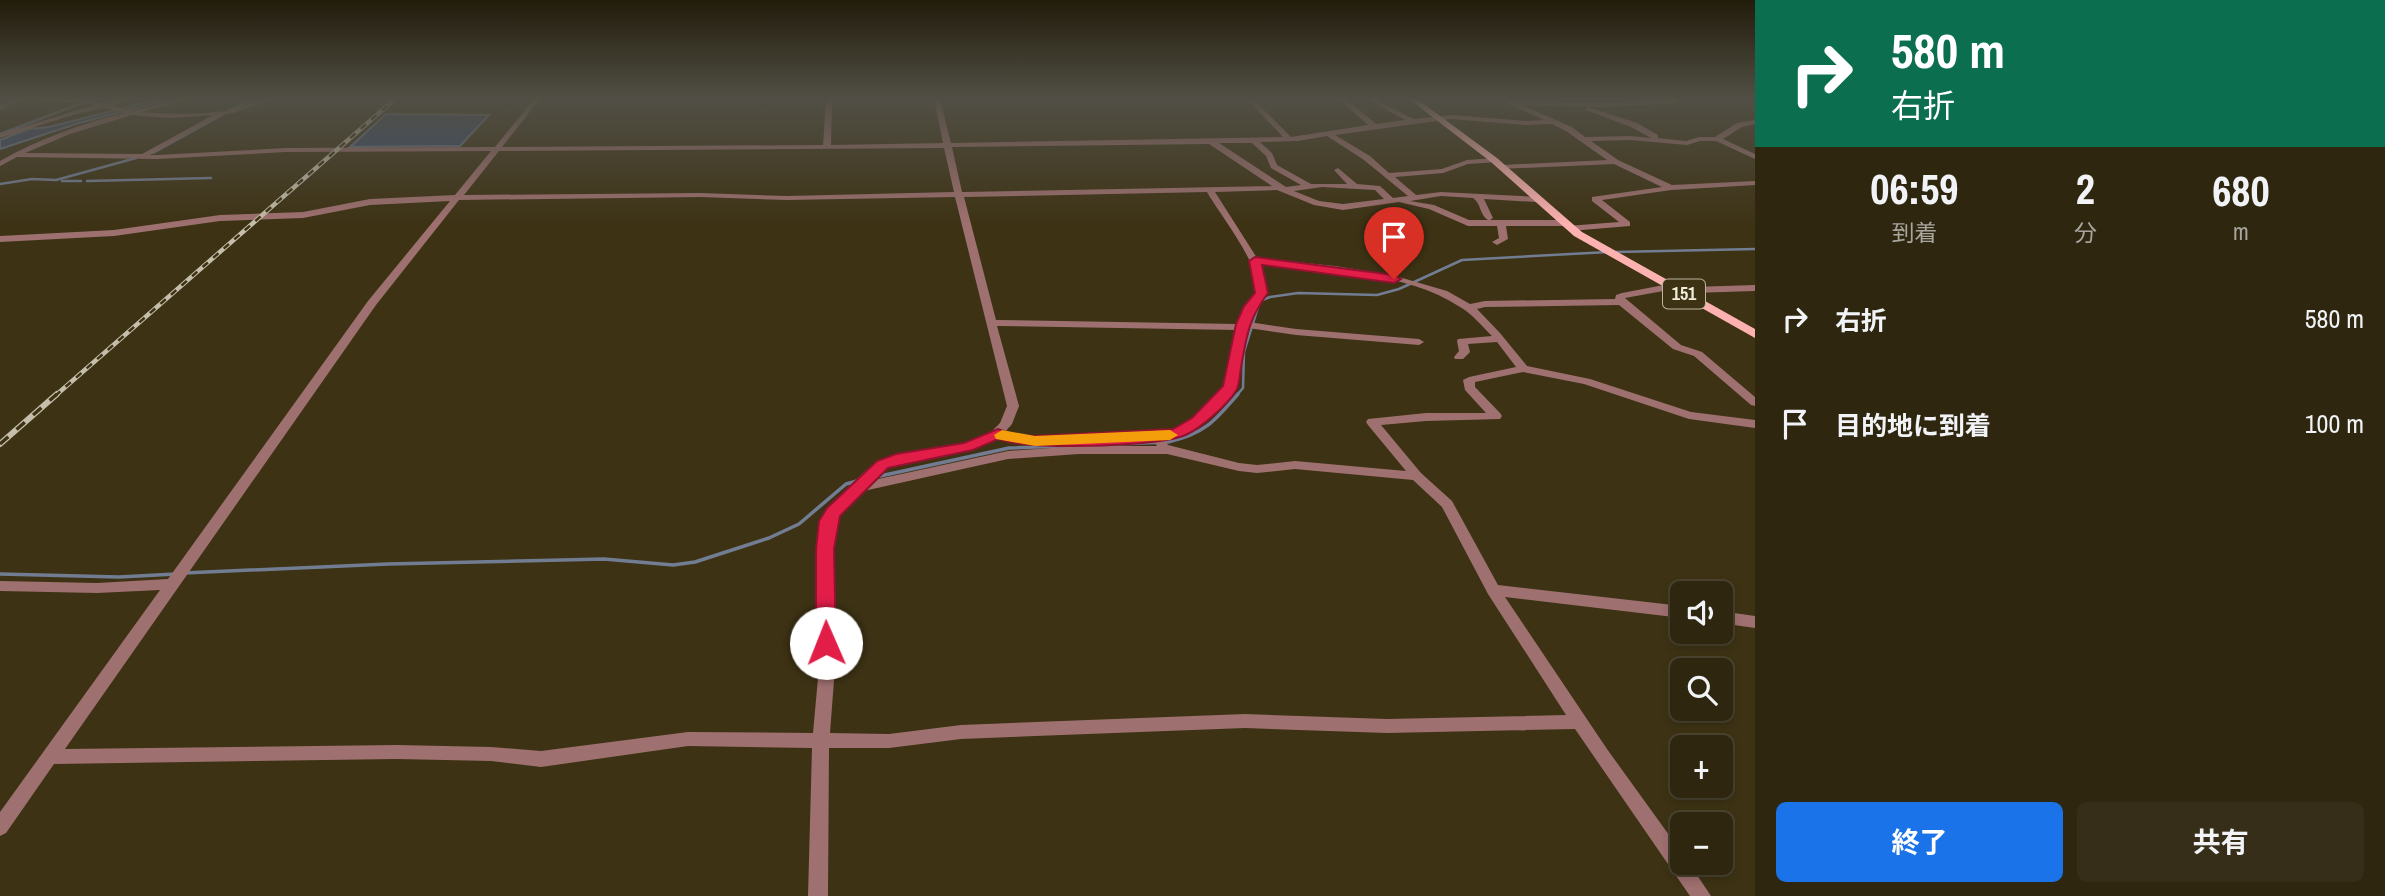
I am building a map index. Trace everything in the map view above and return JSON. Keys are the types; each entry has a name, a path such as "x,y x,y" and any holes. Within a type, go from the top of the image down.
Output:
{"main road":[{"name":"151","path":"1469,141 1498,163 1567,226 1608,252 1755,334"}],"street":[{"path":"0,164 43,141"},
{"path":"140,157 174,141"},
{"path":"0,827 372,303 503,141"},
{"path":"827,141 827,147"},
{"path":"818,896 821,740 827,667 826,530 833,512 862,482 896,459 968,447 998,434 1005,427 1013,406 946,141"},
{"path":"1215,141 1283,190 1329,205 1354,206 1413,197 1536,199"},
{"path":"14,155 140,157 286,150 827,147 1222,141"},
{"path":"1254,141 1268,153 1274,166 1310,187"},
{"path":"1344,141 1413,197"},
{"path":"1586,141 1615,162 1671,188"},
{"path":"1666,141 1687,143 1694,141"},
{"path":"1721,141 1755,157"},
{"path":"1388,175 1443,171 1467,162 1615,162"},
{"path":"1338,170 1355,187"},
{"path":"0,239 114,233 220,218 303,215 370,202 456,198 711,195 787,198 1283,190 1310,187 1377,188 1393,201 1431,207 1468,223 1567,226 1627,224 1595,199 1671,188 1755,183"},
{"path":"862,482 1008,455 1162,443 1168,436 1188,428 1224,395 1233,380 1243,325 1250,306 1262,293 1255,261 1222,214 1210,190"},
{"path":"1475,196 1480,199 1489,218"},
{"path":"1497,242 1504,239 1501,225"},
{"path":"1255,261 1413,283 1452,298 1471,310 1523,369"},
{"path":"1755,288 1692,290 1669,287 1619,297 1621,302 1677,347 1698,354 1755,403"},
{"path":"1471,310 1473,306 1485,304 1621,302"},
{"path":"992,323 1243,325 1350,334 1393,342 1419,342"},
{"path":"1460,357 1465,352 1462,341 1498,339"},
{"path":"1701,896 1580,722 1493,590 1447,504 1417,476 1372,422 1426,416 1496,416 1469,388 1469,380 1523,369 1586,381 1689,415 1755,424"},
{"path":"998,434 1024,441 1162,443 1239,467 1257,469 1295,465 1417,476"},
{"path":"0,586 97,588 173,583"},
{"path":"1493,590 1670,611"},
{"path":"1733,619 1755,622"},
{"path":"50,757 397,752 491,754 541,760 688,739 889,741 961,732 1245,721 1387,726 1580,722"}],"water":[{"path":"0,141 25,141 0,149"},
{"path":"357,141 465,141 460,146 350,147"}],"waterway":[{"path":"153,153 175,141"},
{"path":"0,184 32,179 56,180 136,158"},
{"path":"87,181 211,178"},
{"path":"62,181 81,181"},
{"path":"1616,252 1755,249"},
{"path":"1236,396 1243,388 1244,352 1260,301 1270,297 1298,293 1377,295 1399,289 1462,260 1608,252"},
{"path":"871,478 1009,448 1168,442 1208,426 1238,394"},
{"path":"184,573 388,564 604,559 673,565 695,562 769,538 799,524 846,484 857,481"},
{"path":"0,574 119,577 176,574"}],"railway":[{"path":"55,396 347,141"},
{"path":"0,444 57,394"}],"slow traffic":[{"path":"1002,435 1024,441 1170,435"}],"route":[{"path":"826,643 825,549 828,521 833,512 883,464 896,459 968,447 998,434 1013,440 1035,441 1157,437 1178,433 1197,421 1230,388 1242,324 1250,306 1262,293 1255,261 1394,279"}]}
